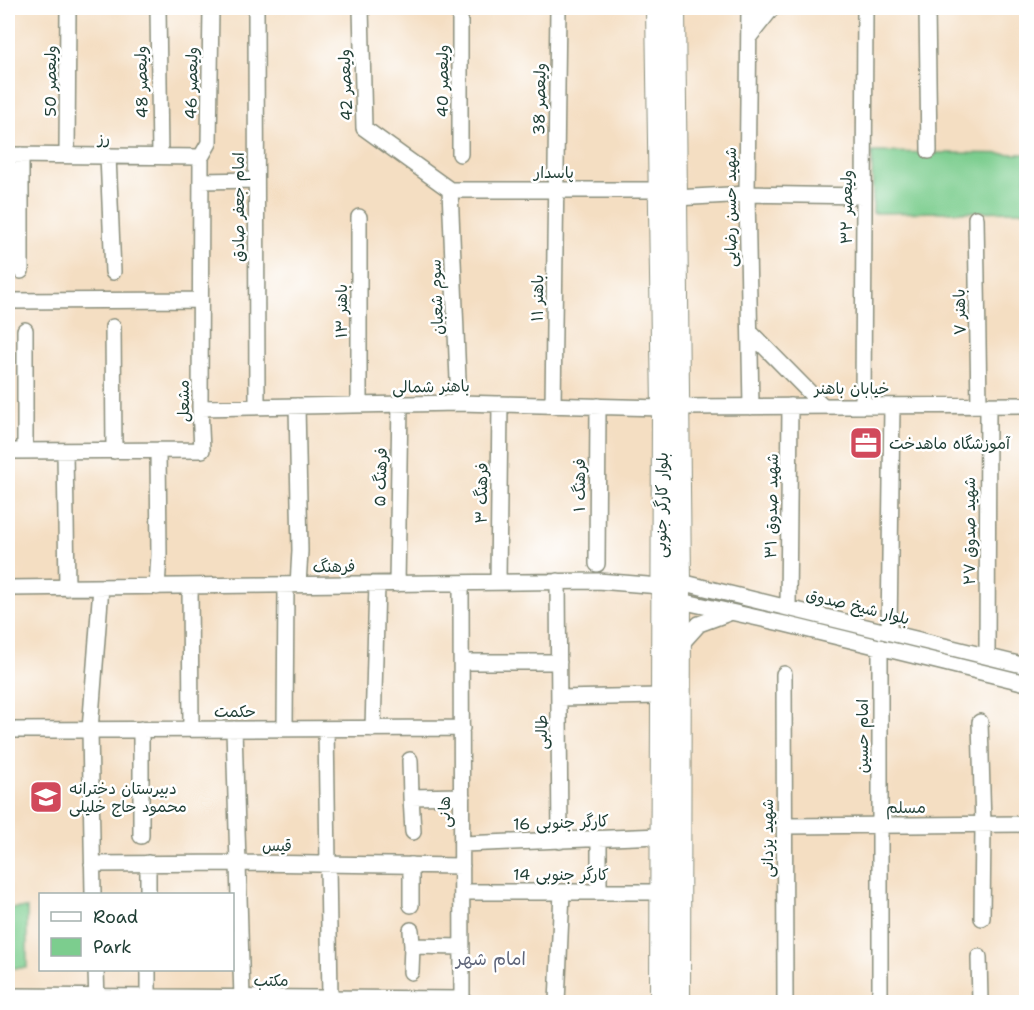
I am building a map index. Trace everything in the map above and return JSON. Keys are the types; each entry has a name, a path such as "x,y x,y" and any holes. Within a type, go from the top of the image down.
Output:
{"main road":[{"name":"بلوار کارگر جنوبی","path":"656,8 657,190 670,381"},
{"name":"بلوار کارگر جنوبی","path":"660,1002 660,586 670,408 676,198 675,8"},
{"name":"بلوار کارگر جنوبی","path":"670,408 681,591 680,1002"},
{"path":"660,586 681,591"}],"street":[{"name":"ولیعصر 50","path":"67,155 68,8"},
{"name":"ولیعصر 48","path":"158,8 159,156"},
{"name":"ولیعصر 46","path":"201,157 208,143 211,8"},
{"name":"امام جعفر صادق","path":"256,8 257,407"},
{"name":"ولیعصر 42","path":"361,8 364,128 450,190"},
{"name":"ولیعصر 40","path":"460,8 460,154"},
{"name":"ولیعصر 38","path":"556,190 558,8"},
{"name":"شهید حسن رضایی","path":"749,8 747,194 751,407"},
{"path":"749,37 772,8"},
{"name":"ولیعصر ۳۲","path":"863,406 865,8"},
{"path":"927,8 929,151"},
{"name":"رز","path":"14,155 201,157"},
{"path":"14,155 21,271"},
{"path":"108,156 113,272"},
{"name":"مشعل","path":"8,451 202,450 200,408 201,157"},
{"path":"201,181 256,180"},
{"name":"پاسدار","path":"450,190 657,190"},
{"name":"سوم شعبان","path":"450,190 459,403"},
{"name":"باهنر ۱۱","path":"553,406 556,190"},
{"path":"676,198 747,194 864,196"},
{"name":"باهنر ۱۳","path":"359,217 359,405"},
{"name":"باهنر ۷","path":"976,218 983,405"},
{"path":"8,301 200,300"},
{"path":"113,327 114,451"},
{"path":"25,330 25,451"},
{"path":"750,332 823,406"},
{"name":"باهنر شمالی","path":"200,408 459,403 670,408"},
{"name":"فرهنگ ۵","path":"396,584 400,404"},
{"name":"فرهنگ ۳","path":"498,582 501,404"},
{"name":"شهید صدوق ۲۷","path":"983,405 987,657"},
{"name":"خیابان باهنر","path":"670,408 1026,405"},
{"path":"285,729 285,622 300,552 297,406"},
{"name":"فرهنگ ۱","path":"597,564 598,406"},
{"name":"شهید صدوق ۳۱","path":"788,607 790,406"},
{"path":"889,632 892,406"},
{"path":"157,586 158,450"},
{"path":"65,451 67,588"},
{"name":"فرهنگ","path":"8,588 598,580 660,586"},
{"name":"طالبی","path":"558,581 560,841"},
{"name":"هانی","path":"461,583 462,1001"},
{"path":"373,729 377,584"},
{"path":"190,586 191,729"},
{"path":"93,893 90,730 100,628 101,587"},
{"path":"681,591 731,612 1026,684"},
{"name":"بلوار شیخ صدوق","path":"681,591 788,607 1026,666"},
{"path":"681,644 699,624 731,612"},
{"name":"امام حسین","path":"880,647 880,1002"},
{"path":"462,662 559,662"},
{"name":"شهید یزدانی","path":"784,674 786,1002"},
{"path":"559,698 660,696"},
{"path":"980,722 983,825 982,918"},
{"name":"حکمت","path":"8,730 462,728"},
{"path":"141,729 141,836"},
{"path":"234,729 242,998"},
{"path":"326,729 330,998"},
{"path":"410,760 412,832"},
{"path":"411,798 462,796"},
{"name":"مسلم","path":"785,826 1026,824"},
{"name":"کارگر جنوبی 16","path":"463,844 660,837"},
{"path":"598,892 599,839"},
{"path":"148,863 148,893"},
{"name":"قیس","path":"92,864 328,863 462,866"},
{"path":"411,865 411,905"},
{"name":"کارگر جنوبی 14","path":"462,892 660,892"},
{"path":"557,1002 562,892"},
{"path":"411,972 412,938 461,947"},
{"path":"979,957 980,1002"},
{"path":"96,971 97,1000"},
{"path":"148,971 148,998"},
{"name":"مکتب","path":"8,996 97,1000 330,998 462,1001"}],"green space":[{"path":"872,152 1026,154 1026,211 873,213"},
{"path":"8,908 27,908 27,968 8,968"}],"place":[{"name":"آموزشگاه ماهدخت","path":"866,443"},
{"name":"دبيرستان دخترانه محمود حاج خلیلی","path":"46,797"}],"district":[{"name":"امام شهر","path":"491,959"}]}
